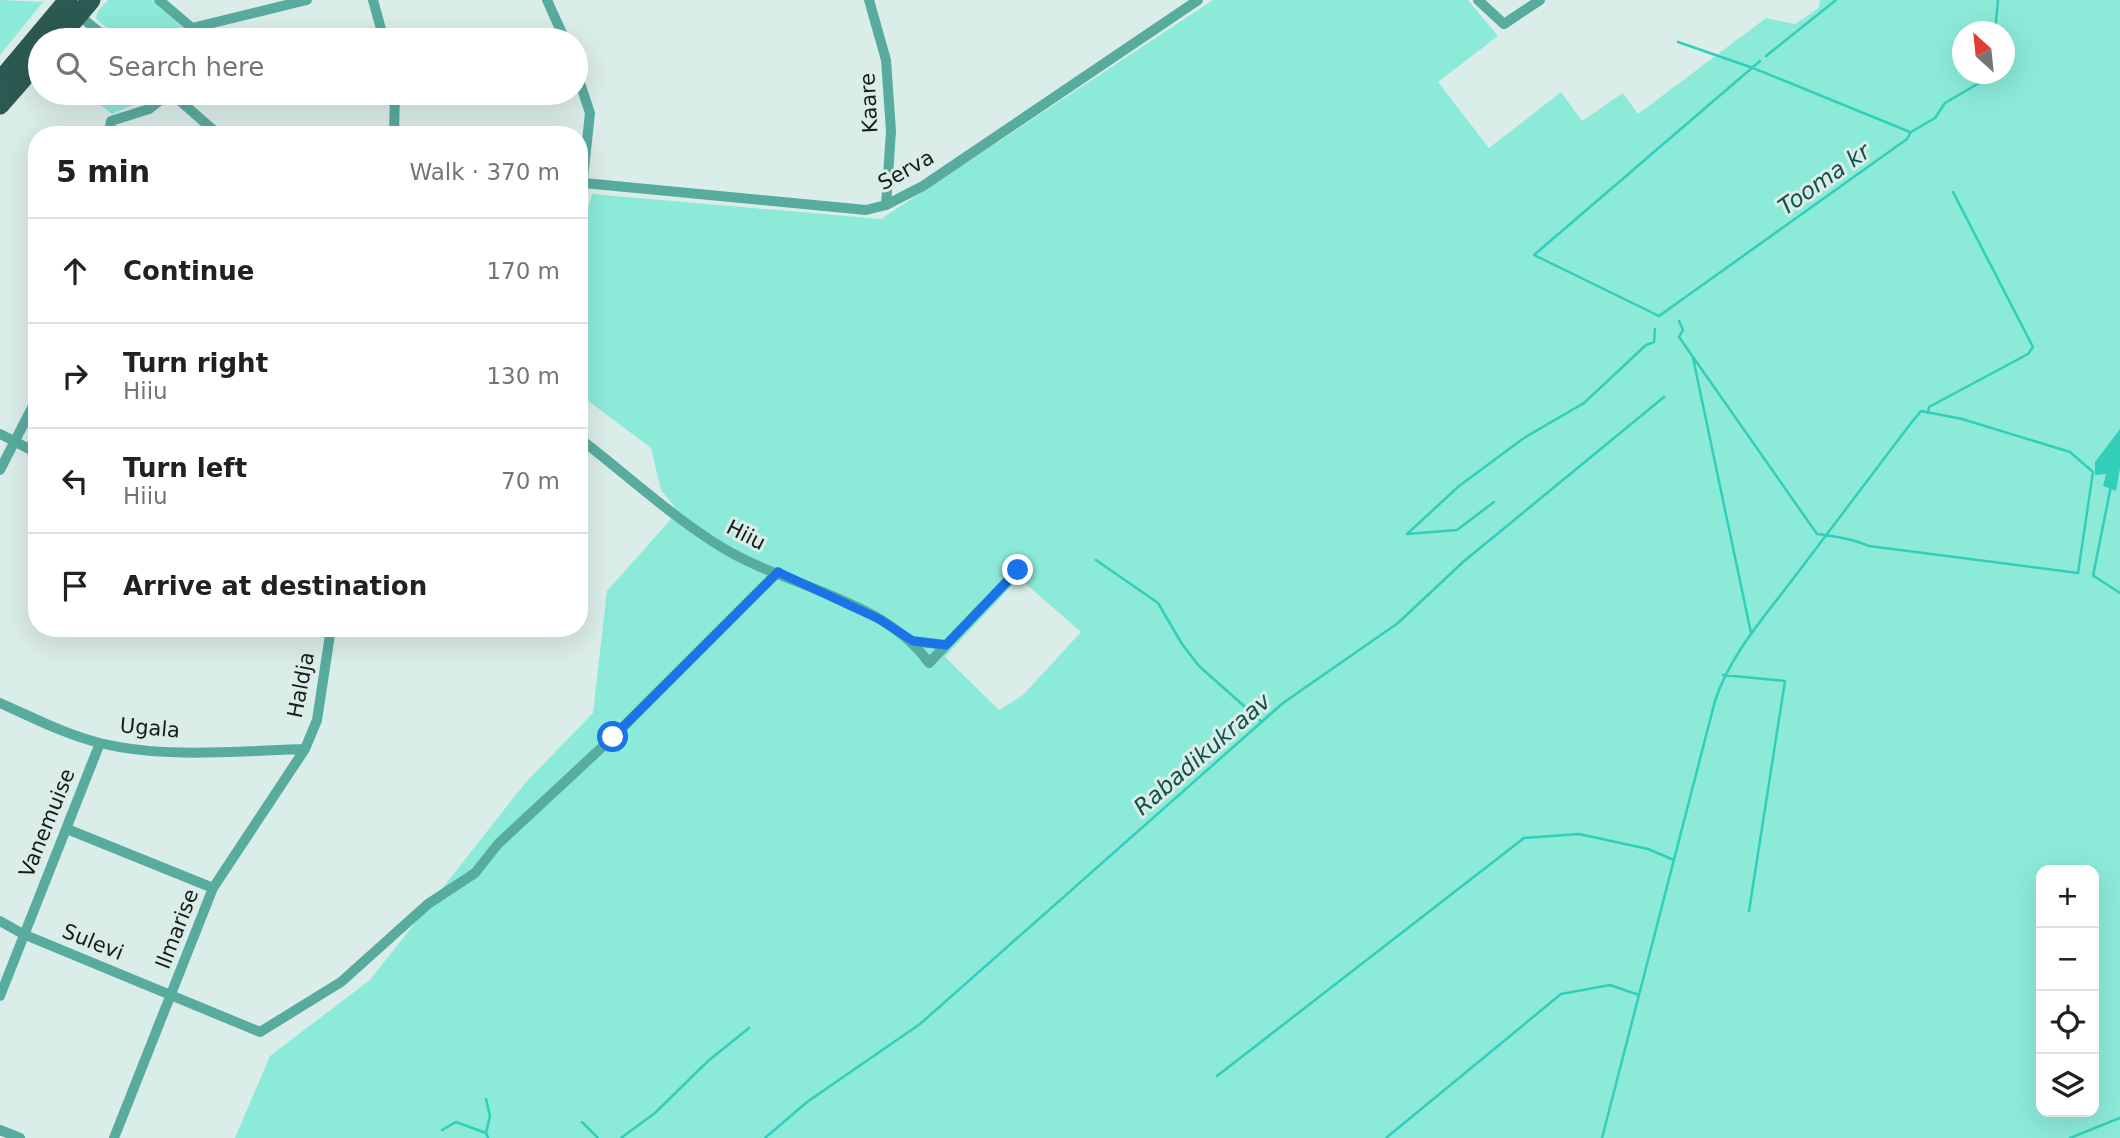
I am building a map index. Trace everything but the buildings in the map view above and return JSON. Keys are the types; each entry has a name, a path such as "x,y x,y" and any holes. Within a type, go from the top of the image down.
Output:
{"highway":[{"path":"64,28 76,5"},
{"path":"53,28 76,5"},
{"path":"0,81 28,53"},
{"path":"0,106 28,73"}],"street":[{"path":"159,0 192,28 307,0"},
{"path":"373,0 381,28"},
{"path":"547,0 560,28"},
{"name":"Kaare","path":"869,0 887,72 891,131 886,205"},
{"name":"Serva","path":"588,183 866,210 886,205 923,186 1198,0"},
{"path":"1478,0 1504,24 1540,0"},
{"path":"76,5 98,28"},
{"path":"110,126 111,121 154,105"},
{"path":"183,105 208,126"},
{"path":"394,126 395,105"},
{"path":"587,105 590,113 588,136"},
{"path":"0,470 28,416"},
{"path":"0,434 28,449"},
{"name":"Hiiu","path":"588,445 724,549 879,619 913,641 929,663 1018,570"},
{"name":"Sulevi","path":"0,920 23,934 260,1032 341,982 428,904 475,873 498,844 613,737 778,572"},
{"name":"Haldja","path":"305,749 317,720 330,637"},
{"name":"Hiiu","path":"913,641 946,645"},
{"name":"Ugala","path":"0,703 100,743 223,752 305,749"},
{"name":"Vanemuise","path":"0,996 100,743"},
{"name":"Ilmarise","path":"114,1138 213,888 305,749"},
{"path":"67,829 213,888"},
{"path":"0,1130 20,1138"}],"shaded area":[{"path":"0,0 43,2 0,55"},
{"path":"108,0 152,0 184,28 107,28 96,19 98,11"},
{"path":"1213,0 1468,0 1498,36 1438,82 1489,148 1561,92 1582,121 1623,93 1638,114 1766,18 1795,24 1819,8 1820,0 2120,0 2120,1138 235,1138 270,1056 370,980 526,782 593,713 607,591 672,518 674,506 661,490 651,448 588,401 588,208 592,194 881,219","holes":["1019,578 1081,632 1023,695 999,710 945,657"]},
{"path":"100,105 133,105 112,114"},
{"path":"2120,429 2120,468 2116,491 2103,486 2106,474 2095,475 2095,462"}],"waterway":[{"path":"1766,56 1836,0"},
{"name":"Tooma kr","path":"1996,21 1998,0"},
{"path":"1678,42 1753,68 1910,132"},
{"path":"1760,61 1534,255 1659,316 1907,139 1911,132 1935,118 1945,103 1977,84"},
{"path":"1928,413 1929,407 2028,354 2033,347 1953,192"},
{"path":"1602,1138 1715,701 1729,668 1760,622 1793,579 1822,540 1837,520 1867,482 1911,423 1921,411 1962,419 2070,452 2093,472 2078,573 1869,546 1857,541 1843,538 1830,536 1823,535 1817,534 1679,337 1683,330 1679,321"},
{"path":"1494,502 1457,530 1407,534 1459,486 1524,438 1584,403 1646,345 1654,342 1655,329"},
{"path":"1693,358 1751,633"},
{"name":"Rabadikukraav","path":"765,1138 807,1102 920,1024 1283,703 1398,623 1463,562 1664,397"},
{"path":"2093,576 2111,486"},
{"path":"1096,560 1158,603 1182,644 1199,666 1262,722"},
{"path":"2094,576 2120,593"},
{"path":"1723,675 1785,681 1749,911"},
{"path":"1217,1076 1524,838 1579,834 1648,849 1674,860"},
{"path":"1386,1138 1561,994 1610,985 1639,995"},
{"path":"621,1138 655,1113 708,1061 749,1028"},
{"path":"486,1099 490,1116 486,1133 488,1138"},
{"path":"2070,1138 2120,1118"},
{"path":"442,1130 456,1122 486,1133"},
{"path":"582,1122 598,1138"}],"route":[{"path":"613,737 778,572 879,619 913,641 946,645 1018,570"}]}
